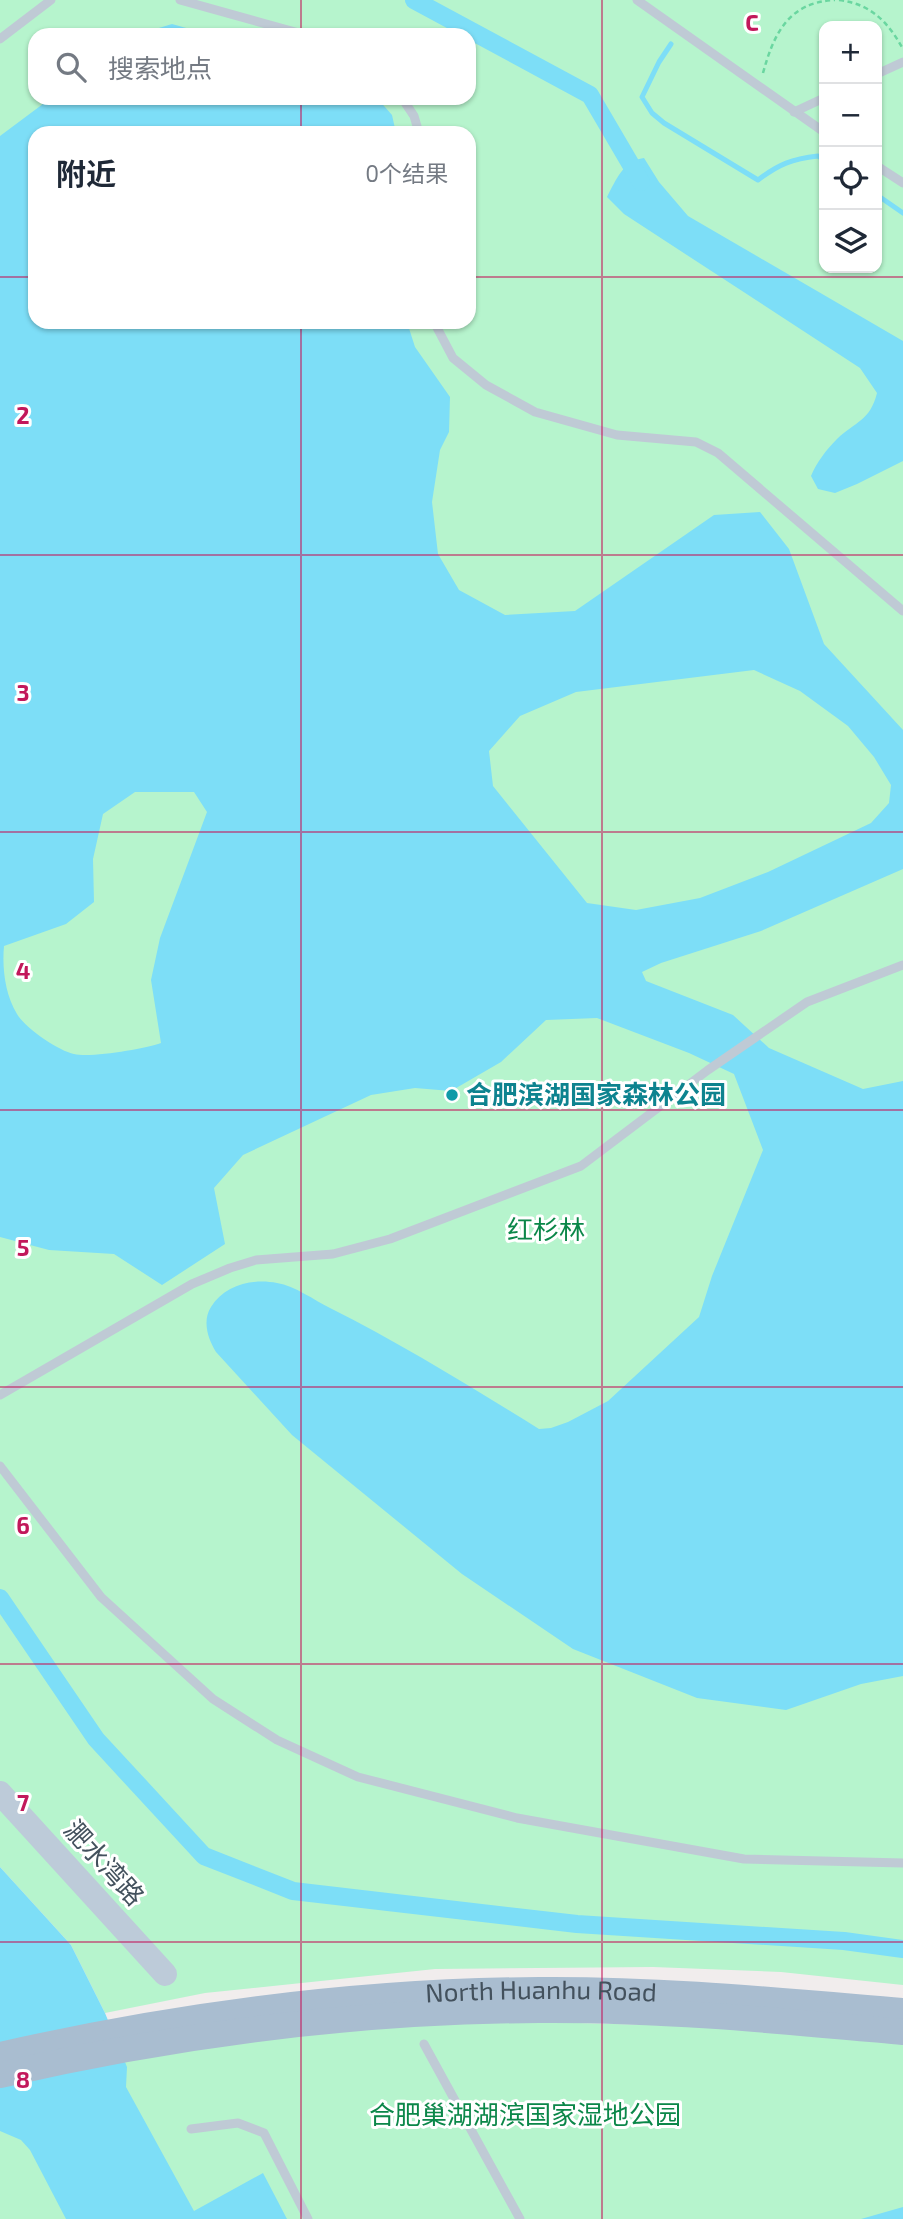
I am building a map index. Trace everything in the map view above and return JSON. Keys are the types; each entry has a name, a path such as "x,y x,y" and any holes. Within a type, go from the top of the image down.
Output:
{"main road":[{"name":"North Huanhu Road","path":"184,2028 354,1998 539,1990 730,1996 903,2011"},
{"name":"North Huanhu Road","path":"184,2028 540,2010 730,2017 903,2032"},
{"path":"0,2055 184,2028"},
{"path":"0,2075 184,2028"}],"street":[{"name":"淝水湾路","path":"0,1793 165,1974"}],"lane":[{"path":"0,39 51,0"},
{"path":"180,0 281,28"},
{"path":"637,0 819,129"},
{"path":"882,72 903,62"},
{"path":"794,112 819,100"},
{"path":"407,105 417,126"},
{"path":"882,169 903,183"},
{"path":"436,329 453,358 486,385 535,412 617,435 696,442 718,453 903,611"},
{"path":"0,1395 192,1284 230,1268 256,1260 333,1254 390,1238 581,1166 708,1070 807,1002 903,965"},
{"path":"0,1466 101,1597 213,1699 277,1740 358,1777 517,1818 744,1858 903,1863"},
{"path":"424,2044 520,2219"},
{"path":"191,2129 238,2123 264,2133 308,2219"}],"path":[{"path":"760,88 769,50 781,27 800,9 825,1 851,1 873,11 883,19 903,50"}],"green space":[{"name":"合肥滨湖国家森林公园","path":"0,0 903,0 903,1985 781,1972 653,1967 435,1969 205,1993 105,2013 71,1945 0,1867"},
{"name":"合肥巢湖湖滨国家湿地公园","path":"361,2017 903,2032 903,2219 0,2219 0,2075"}],"water":[{"path":"172,24 186,28 159,28"},
{"path":"42,105 383,105 392,115 394,126 28,126 28,329 409,329 415,347 450,397 449,432 440,450 432,502 438,554 459,590 505,615 575,611 714,515 760,512 789,549 824,644 903,730 903,869 761,931 661,963 642,972 646,981 733,1015 769,1048 863,1089 903,1081 903,1676 861,1684 786,1710 697,1698 573,1649 462,1574 292,1435 216,1352 209,1336 208,1312 223,1293 249,1283 284,1285 410,1351 539,1429 568,1422 608,1401 699,1317 712,1276 763,1150 734,1074 689,1053 597,1018 546,1020 501,1062 451,1091 415,1088 371,1095 243,1155 214,1188 225,1244 162,1285 114,1254 49,1250 0,1237 0,136","holes":["754,670 800,691 848,726 874,757 891,785 889,803 871,823 768,872 700,898 636,910 587,903 493,786 489,751 520,716 576,692","135,792 194,792 207,812 160,938 151,980 161,1043 92,1055 74,1054 60,1048 27,1026 17,1014 5,981 4,946 66,924 94,902 93,859 103,814"]},
{"path":"644,158 659,182 688,216 903,341 903,461 835,493 818,489 811,476 819,461 837,439 862,420 877,393 860,368 624,214 607,197 625,167"},
{"path":"0,1867 71,1945 105,2013 127,2067 126,2087 194,2211 263,2173 287,2219 66,2219 30,2150 21,2140 0,2131"},
{"path":"903,2207 903,2219 861,2219"}],"waterway":[{"path":"414,0 466,28"},
{"path":"476,33 590,95 641,182"},
{"path":"671,44 642,97 652,113 664,123 758,180 779,166 819,157"},
{"path":"882,198 903,213"},
{"path":"0,1598 96,1739 204,1856 293,1891 577,1924 844,1941 903,1949"}],"place":[{"name":"合肥滨湖国家森林公园","path":"452,1095"}],"park label":[{"name":"红杉林","path":"546,1230"}]}
